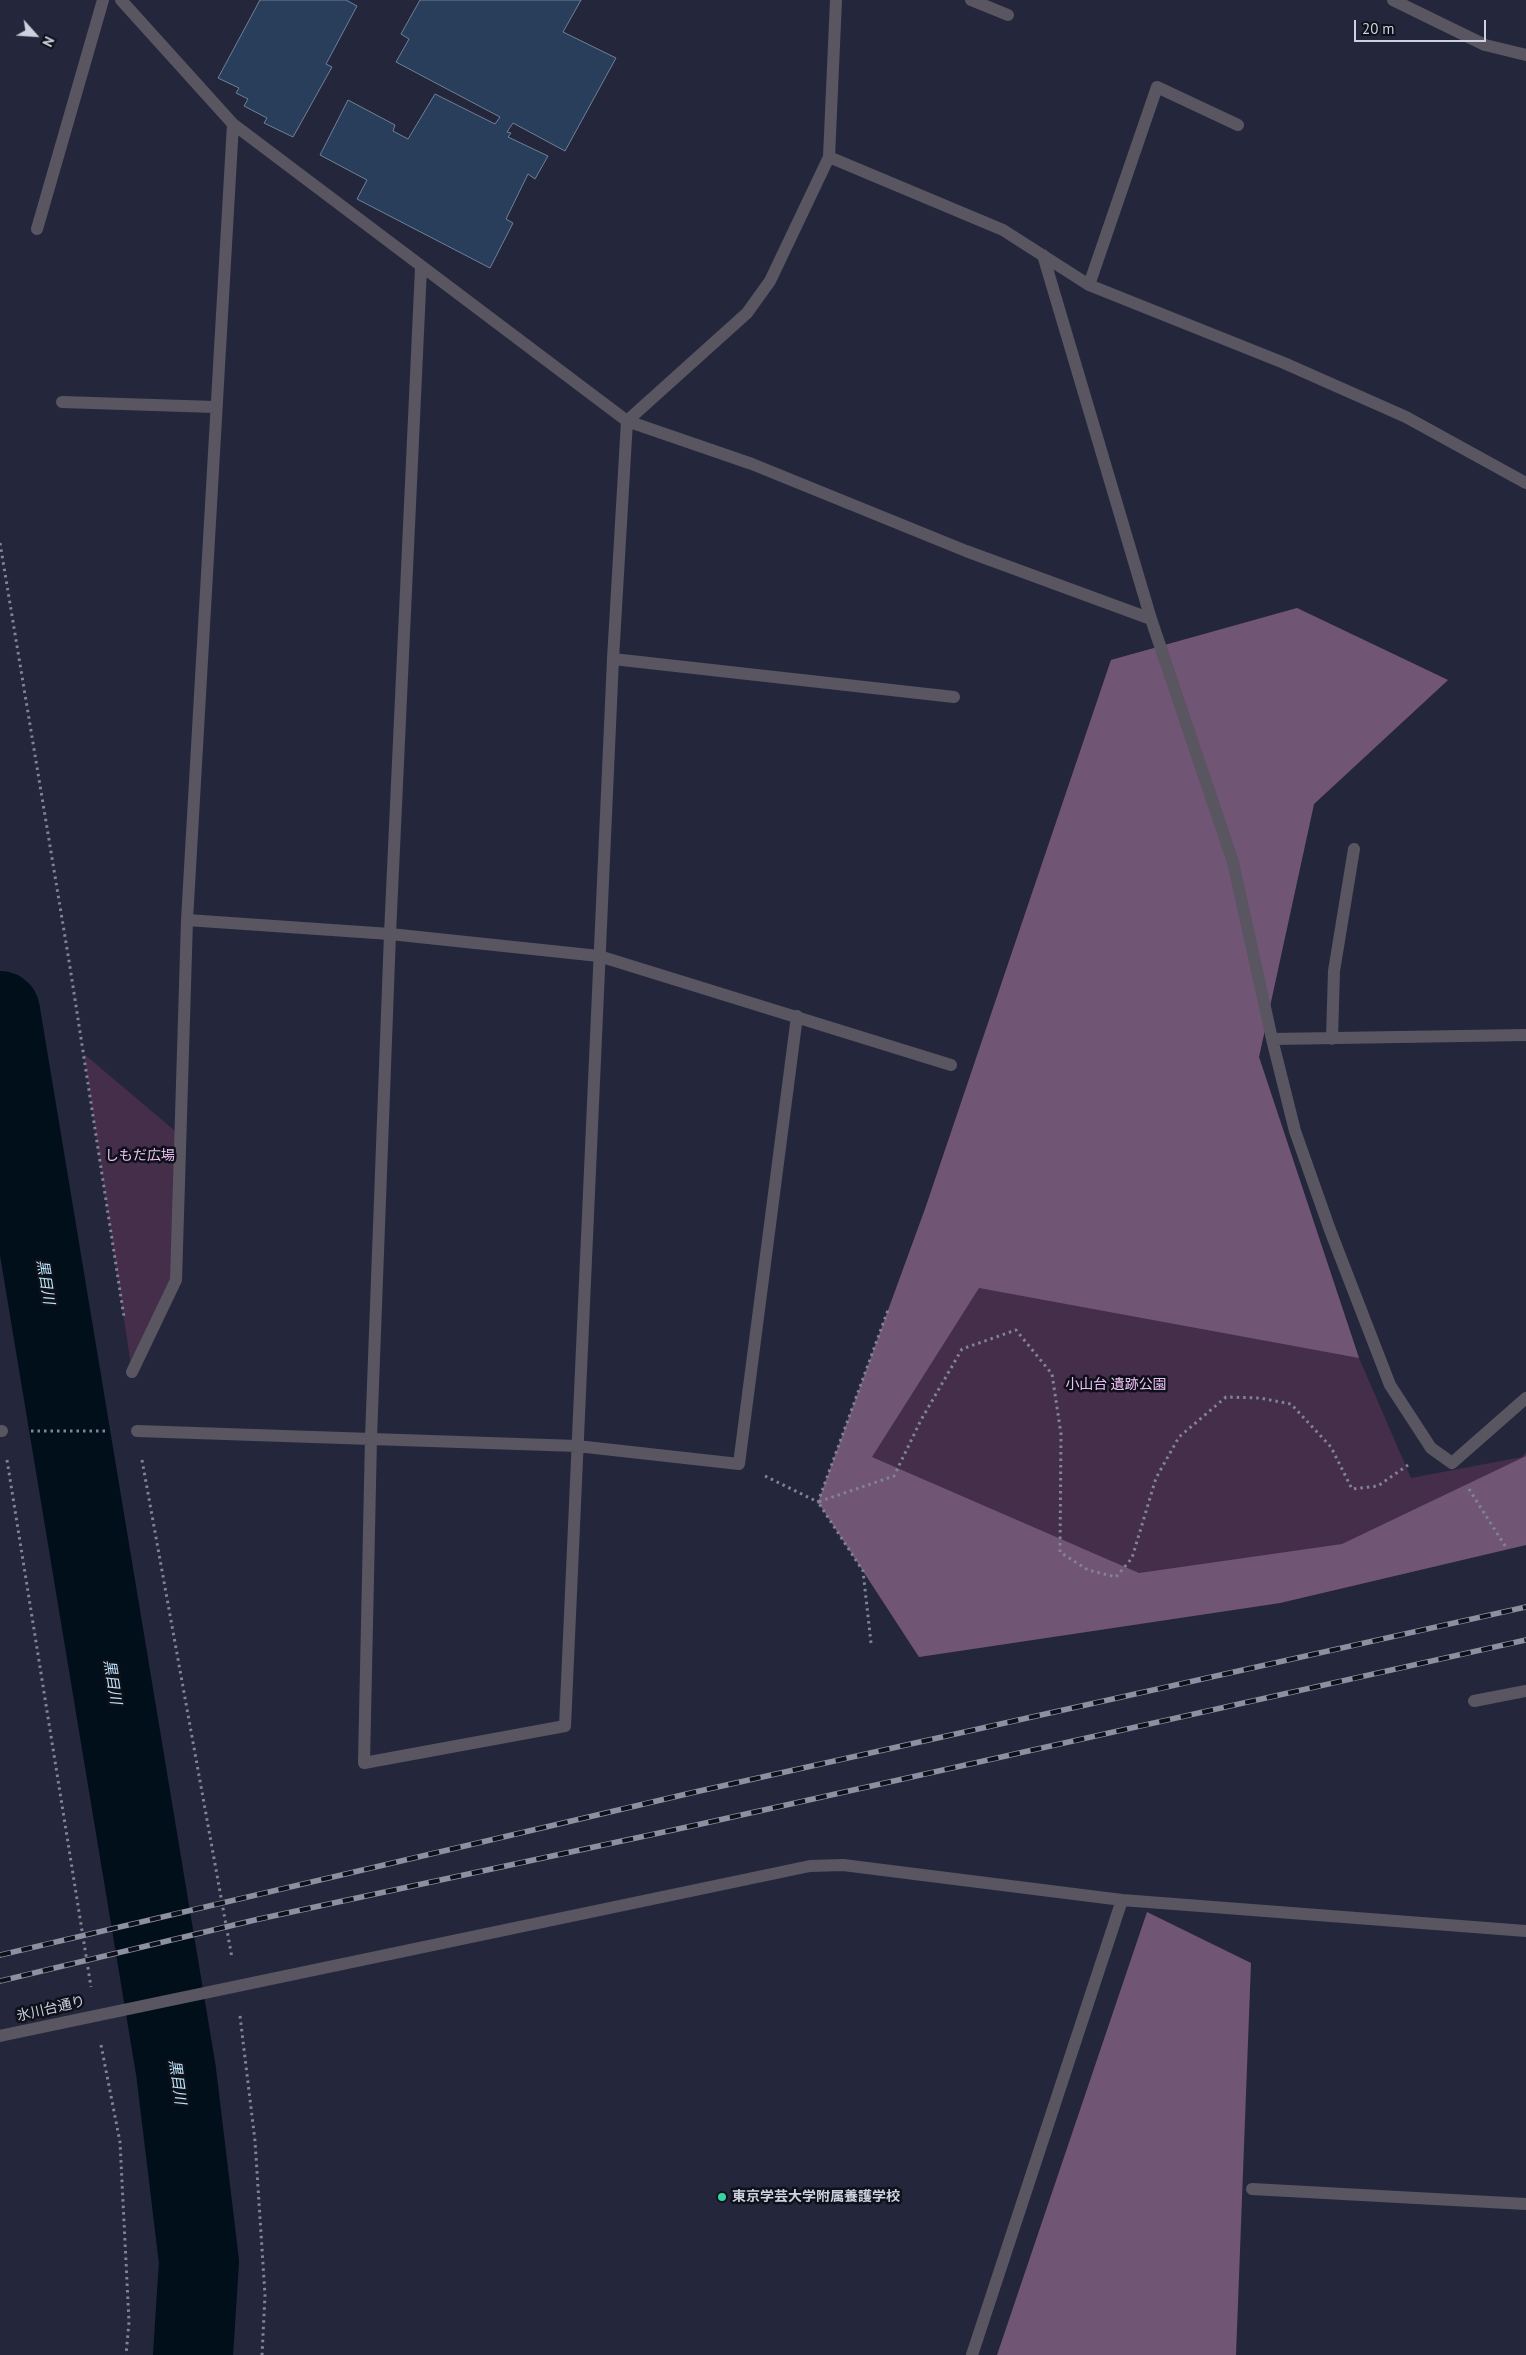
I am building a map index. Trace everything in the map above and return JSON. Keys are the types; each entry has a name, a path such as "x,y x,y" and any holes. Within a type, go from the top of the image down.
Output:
{"street":[{"path":"37,229 103,0"},
{"path":"121,0 233,124 421,268 627,421 752,464 966,551 1151,619"},
{"path":"421,268 390,934 372,1438 364,1763 564,1726 612,660 627,421 747,313 770,280 829,157 836,0"},
{"path":"971,0 1008,15"},
{"path":"1393,0 1486,45 1526,55"},
{"path":"1089,285 1157,87 1238,125"},
{"path":"132,1372 176,1280 187,920 215,407 233,124"},
{"path":"829,157 1003,230 1089,285 1284,363 1406,417 1526,483"},
{"path":"1044,255 1151,619 1233,862 1272,1039 1295,1131 1333,1239 1390,1385 1430,1448 1452,1463 1526,1398"},
{"path":"62,402 215,407"},
{"path":"612,660 954,697"},
{"path":"1332,1038 1334,971 1354,849"},
{"path":"187,920 390,934 598,956 951,1065"},
{"path":"137,1431 578,1446 739,1464 797,1016"},
{"path":"1272,1039 1526,1035"},
{"path":"1474,1701 1526,1691"},
{"name":"氷川台通り","path":"0,2036 102,2013 810,1866 843,1866 1122,1900 1526,1931"},
{"path":"972,2355 1122,1900"},
{"path":"1252,2189 1526,2204"}],"path":[{"path":"818,1502 888,1310"},
{"path":"818,1502 894,1476 921,1420 962,1348 1016,1330 1052,1374 1061,1434 1060,1552 1088,1570 1116,1577 1132,1558 1156,1478 1179,1437 1226,1397 1260,1398 1291,1404 1331,1447 1352,1489 1378,1486 1430,1448"},
{"path":"126,2355 129,2322 120,2142 102,2013 1,1431 137,1431"},
{"path":"1452,1463 1507,1549"},
{"path":"739,1464 818,1502 863,1571 871,1643"}],"green space":[{"name":"小山台 遺跡公園","path":"1297,608 1448,680 1314,804 1259,1057 1359,1358 1411,1478 1522,1457 1526,1452 1526,1545 1280,1603 919,1657 818,1502 925,1209 1111,660"},
{"name":"しもだ広場","path":"84,1054 181,1136 176,1280 132,1372"}],"shaded area":[{"name":"小山台 遺跡公園","path":"1297,608 1448,680 1314,804 1259,1057 1359,1358 979,1288 872,1457 1139,1573 1342,1544 1526,1456 1526,1545 1280,1603 919,1657 818,1502 925,1209 1111,660"},
{"path":"1147,1912 1251,1963 1236,2355 997,2355"}],"building":[{"path":"260,0 346,0 357,6 326,64 332,67 293,137 264,123 267,118 244,106 248,99 236,93 239,88 218,78"},
{"path":"420,0 581,0 563,32 616,58 565,151 513,123 507,132 511,133 508,137 548,156 535,179 528,174 506,219 513,223 490,268 357,199 367,180 320,155 348,100 395,125 393,131 408,139 435,94 495,124 500,117 396,62 409,39 401,34"}],"waterway":[{"name":"黒目川","path":"0,1011 176,2071 199,2262 193,2355"}],"railway":[{"path":"0,1955 695,1792 1526,1607"},
{"path":"0,1981 259,1919 701,1824 1526,1640"}],"place":[{"name":"東京学芸大学附属養護学校","path":"722,2197"}]}
